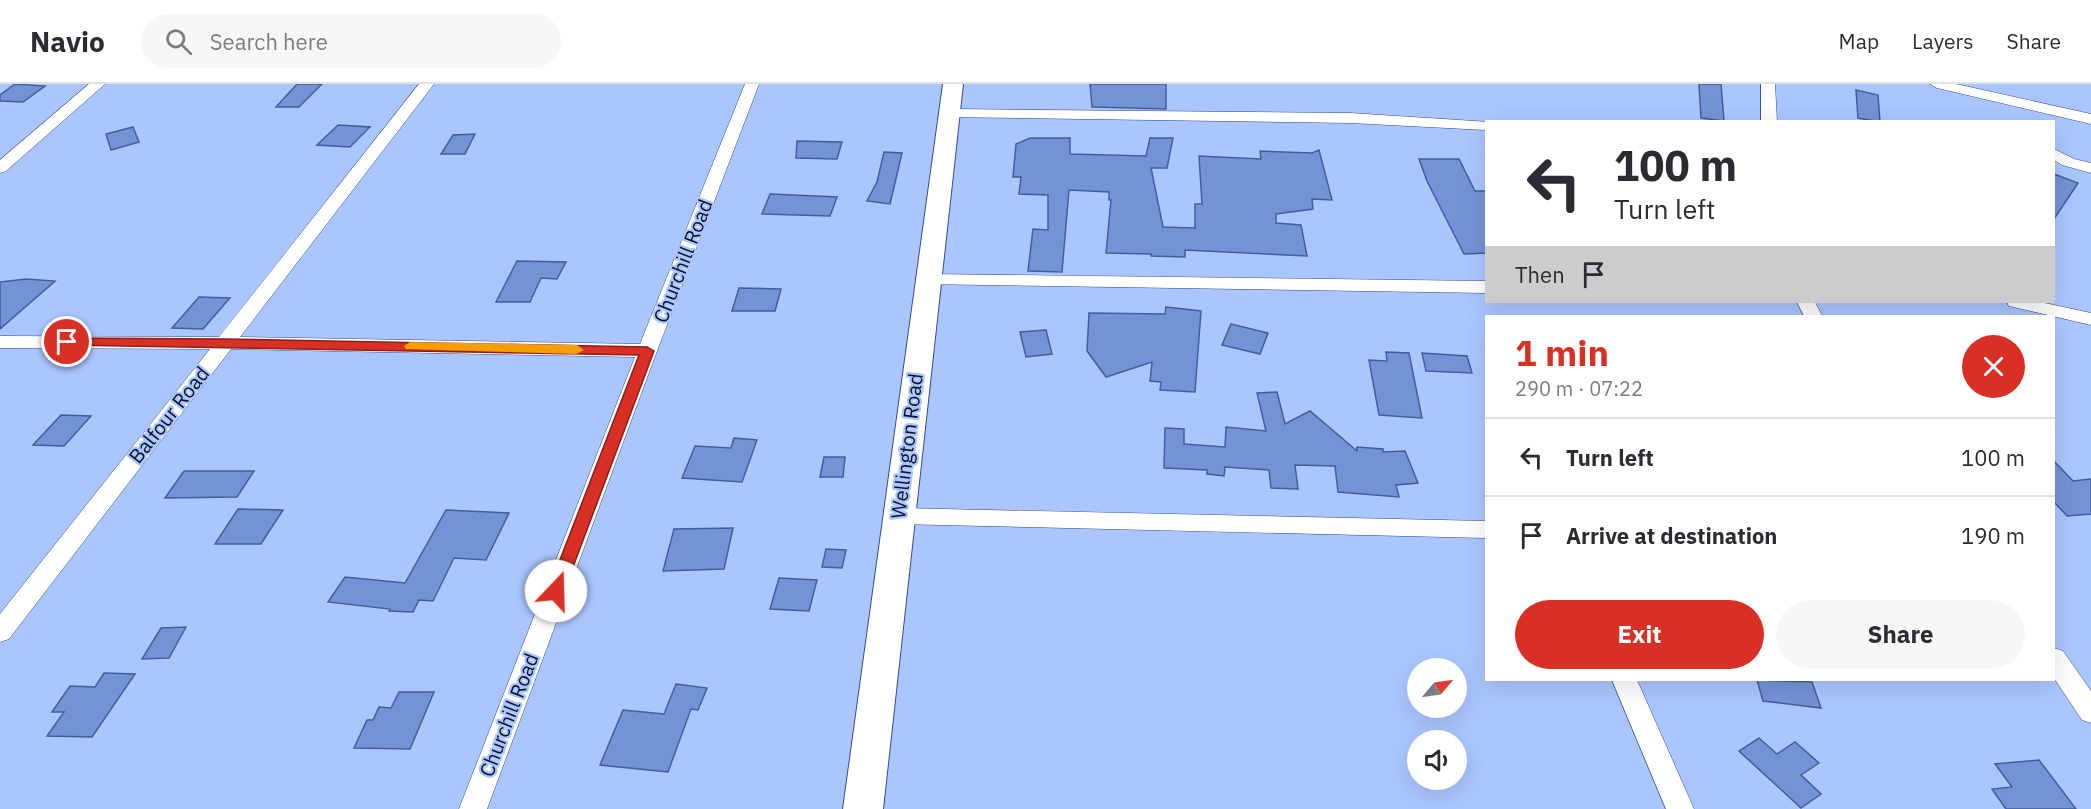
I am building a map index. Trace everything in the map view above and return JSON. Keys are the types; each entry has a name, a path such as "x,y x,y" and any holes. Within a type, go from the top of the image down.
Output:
{"main road":[{"name":"Wellington Road","path":"862,809 953,84"}],"street":[{"path":"0,168 98,84"},
{"name":"Balfour Road","path":"0,632 427,84"},
{"name":"Churchill Road","path":"473,809 647,351 752,84"},
{"path":"1768,84 1768,120"},
{"path":"1937,84 2036,114 2091,119"},
{"path":"950,114 1350,118 1485,125"},
{"path":"2055,155 2068,162 2091,168"},
{"path":"928,280 1485,287"},
{"path":"2020,303 2091,319"},
{"path":"0,342 225,343 647,351"},
{"path":"898,516 1485,530"},
{"path":"2055,659 2091,712"},
{"path":"1625,681 1680,809"}],"building":[{"path":"15,84 45,86 23,102 0,101 0,95"},
{"path":"297,84 322,84 299,107 276,107"},
{"path":"1090,84 1166,84 1166,109 1092,107"},
{"path":"1699,84 1721,84 1724,120 1701,118"},
{"path":"1856,90 1878,95 1880,120 1858,118"},
{"path":"338,125 370,127 350,147 317,145"},
{"path":"133,127 139,142 111,150 106,134"},
{"path":"475,134 465,154 441,154 453,135"},
{"path":"1030,138 1070,138 1070,154 1146,156 1150,138 1173,138 1167,168 1151,168 1163,227 1195,228 1195,204 1202,204 1199,156 1261,159 1260,151 1312,153 1319,150 1332,200 1312,199 1313,209 1276,214 1276,223 1301,225 1307,256 1185,250 1185,257 1151,256 1151,254 1106,253 1111,200 1109,200 1109,192 1069,190 1062,272 1028,271 1033,229 1048,230 1048,195 1019,194 1021,177 1013,177 1016,144"},
{"path":"797,141 842,142 837,159 796,158"},
{"path":"884,152 902,153 890,204 867,201 877,182"},
{"path":"1419,159 1459,159 1475,191 1485,191 1485,253 1464,254 1427,181"},
{"path":"2055,174 2078,183 2055,218"},
{"path":"770,194 837,197 830,216 762,214"},
{"path":"517,261 566,262 557,279 541,278 530,302 496,302"},
{"path":"26,279 55,281 0,329 0,282"},
{"path":"739,288 781,289 775,311 732,311"},
{"path":"199,297 230,298 203,329 172,328"},
{"path":"1166,307 1201,311 1195,392 1160,390 1161,382 1150,381 1152,362 1106,377 1087,351 1089,313 1165,314"},
{"path":"1231,324 1268,333 1260,354 1222,345"},
{"path":"1046,330 1052,354 1026,357 1020,332"},
{"path":"1386,352 1409,353 1422,418 1379,415 1369,360 1387,361"},
{"path":"1422,353 1467,356 1472,373 1426,371"},
{"path":"1277,392 1285,424 1310,411 1357,451 1357,447 1383,449 1383,452 1405,451 1418,483 1396,485 1399,497 1338,492 1335,466 1295,465 1298,489 1271,488 1269,470 1225,467 1224,476 1207,474 1207,470 1164,468 1165,428 1184,429 1184,444 1225,447 1226,427 1266,431 1257,393"},
{"path":"61,415 91,416 64,446 33,445"},
{"path":"734,438 757,440 742,482 682,478 695,446 731,448"},
{"path":"824,457 845,457 843,477 820,477"},
{"path":"2055,462 2073,481 2091,479 2091,514 2067,516 2055,503"},
{"path":"184,471 254,471 237,497 165,498"},
{"path":"238,509 283,510 261,544 215,544"},
{"path":"446,510 509,513 486,560 454,558 433,601 419,600 413,612 389,611 390,609 328,602 345,577 405,583"},
{"path":"733,528 724,569 663,571 674,529"},
{"path":"826,549 846,550 842,568 822,567"},
{"path":"779,578 817,580 809,611 770,609"},
{"path":"186,627 169,658 142,659 161,628"},
{"path":"104,673 135,674 92,737 47,736 64,712 52,712 70,686 95,687"},
{"path":"1757,681 1812,682 1821,708 1763,701"},
{"path":"676,684 707,688 698,710 691,709 668,772 600,765 623,710 664,714"},
{"path":"399,692 434,692 410,749 354,748 367,720 373,720 379,707 391,708"},
{"path":"1759,738 1777,754 1795,742 1819,763 1801,775 1821,794 1801,808 1739,751"},
{"path":"2039,760 2076,809 2006,809 1992,789 2012,787 1995,764"}],"slow traffic":[{"path":"410,346 577,350"}],"route":[{"path":"67,342 647,351 556,591"}]}
